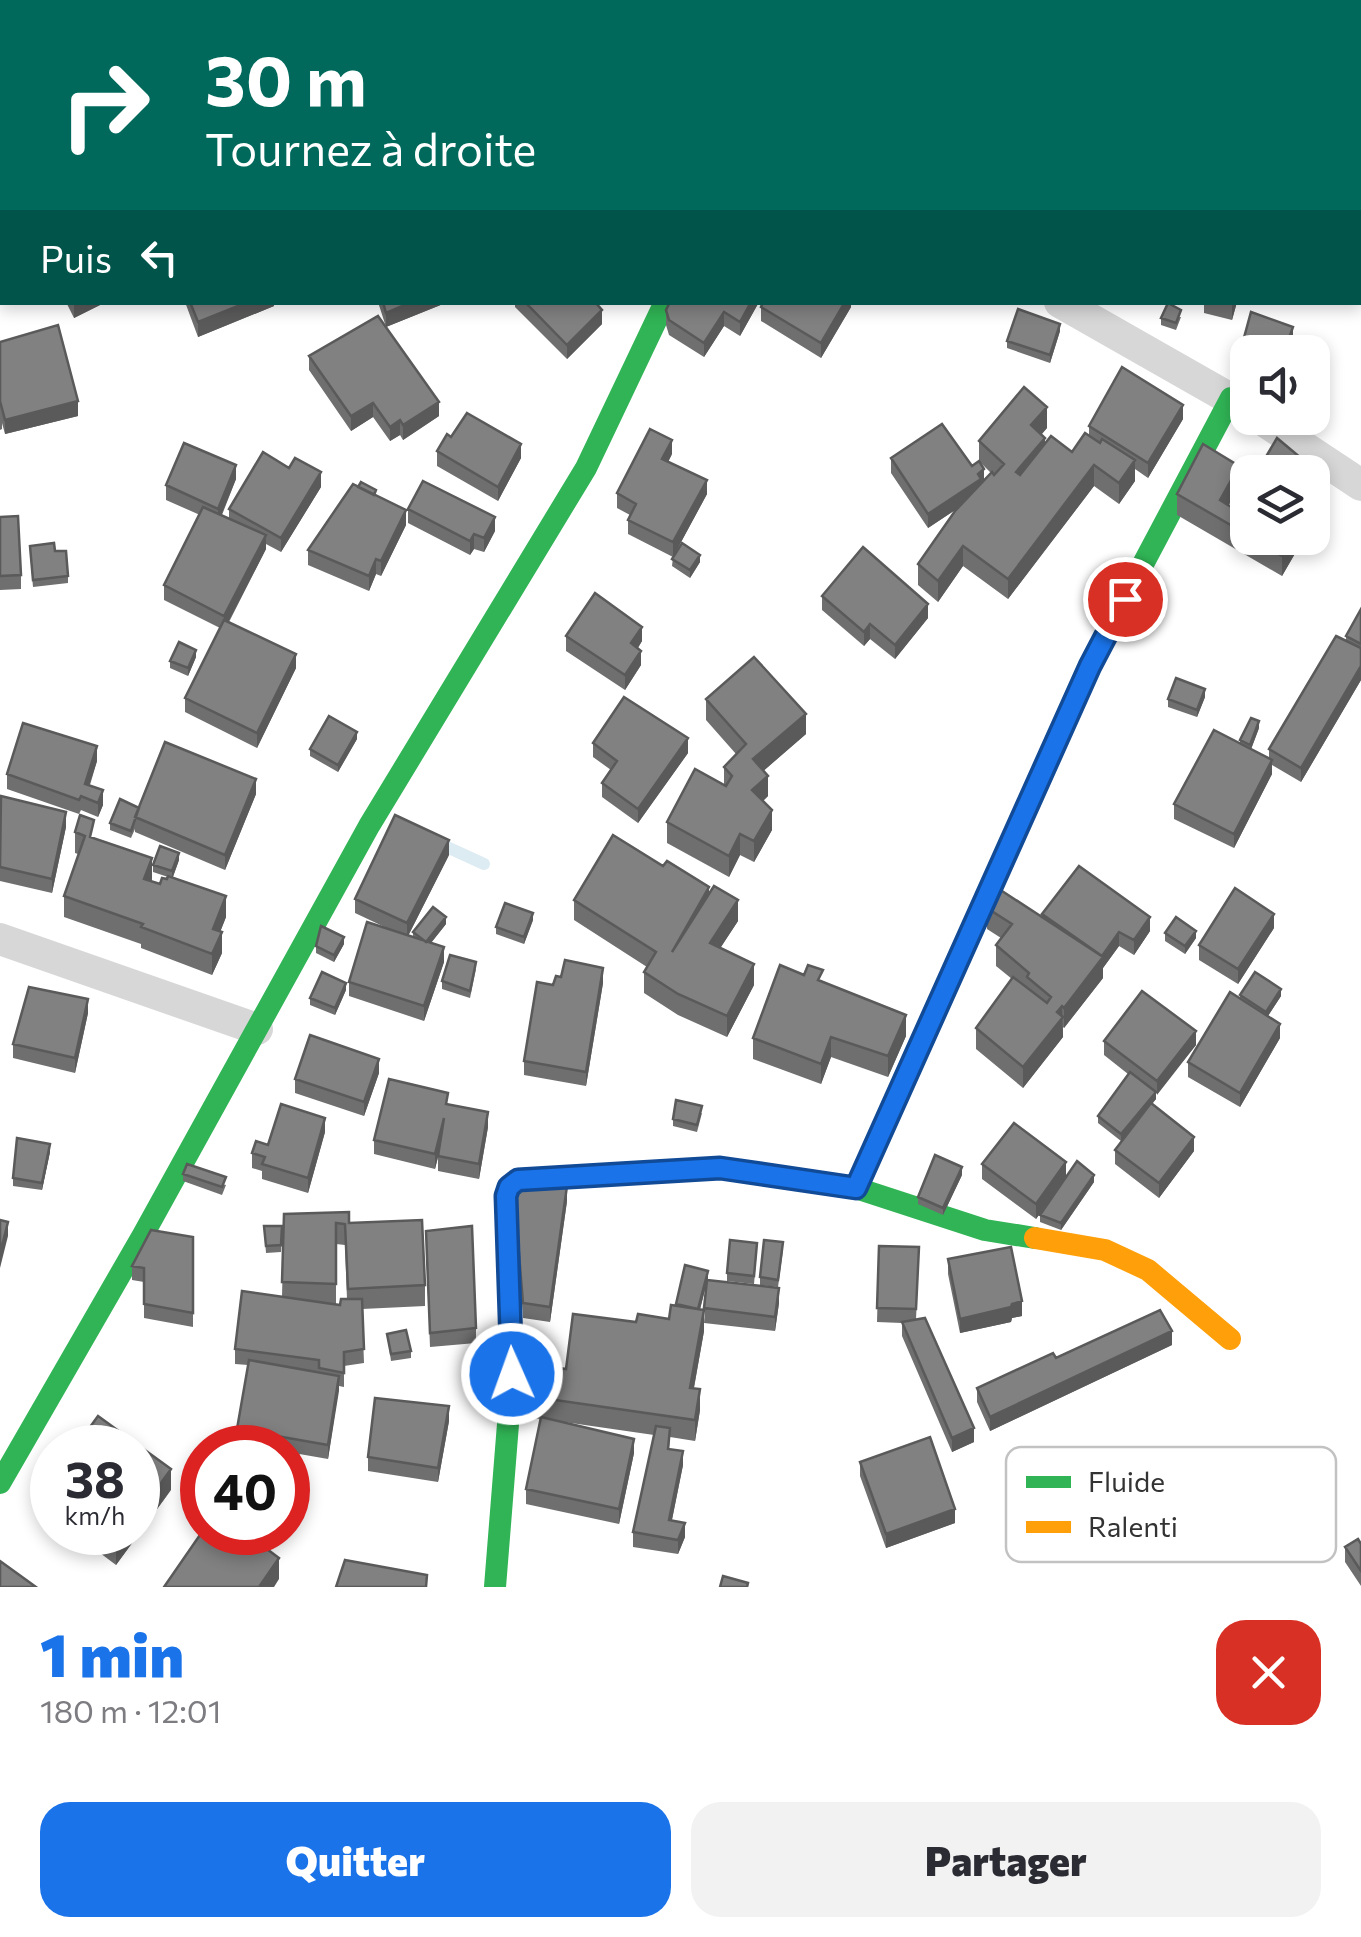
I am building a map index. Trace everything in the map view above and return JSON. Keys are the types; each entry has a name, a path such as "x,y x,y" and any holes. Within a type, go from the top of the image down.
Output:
{"street":[{"path":"0,1483 143,1236 369,826 586,468 663,305"},
{"path":"1065,305 1230,398"},
{"path":"856,1188 1090,666 1230,419"},
{"path":"1286,435 1361,485"},
{"path":"0,939 257,1029"},
{"path":"496,1587 512,1374 506,1196 518,1180 720,1168 856,1188 985,1230 1105,1250 1148,1270 1230,1339"}],"building":[{"path":"191,305 240,305 198,322"},
{"path":"384,305 405,305 386,313"},
{"path":"528,305 598,305 602,310 567,345"},
{"path":"668,305 749,305 740,322 724,312 704,343 669,320"},
{"path":"762,305 843,305 821,343"},
{"path":"1167,305 1181,310 1176,323 1161,318"},
{"path":"1018,309 1060,324 1050,355 1007,341"},
{"path":"1251,312 1293,327 1290,335 1245,335"},
{"path":"378,316 439,402 403,425 400,420 390,427 373,403 351,416 309,356"},
{"path":"58,325 78,401 5,420 0,401 0,342"},
{"path":"1122,367 1183,405 1148,463 1089,426"},
{"path":"1024,387 1047,407 1031,425 1045,438 1016,472 1020,475 1051,436 1072,452 1085,433 1135,460 1119,483 1094,465 1008,579 963,546 938,581 918,564 955,511 1004,464 979,441"},
{"path":"467,413 521,444 498,487 437,451"},
{"path":"942,424 972,466 979,461 984,469 978,474 981,479 928,514 891,458"},
{"path":"650,429 672,440 662,459 707,480 673,542 628,520 636,504 617,493"},
{"path":"1277,438 1297,455 1267,455"},
{"path":"184,443 236,465 218,509 166,485"},
{"path":"1203,444 1230,460 1230,482 1220,500 1230,506 1230,525 1177,494"},
{"path":"263,452 289,468 295,458 321,472 281,538 229,509"},
{"path":"423,481 495,517 484,538 474,534 470,541 408,509"},
{"path":"361,482 376,490 374,495 358,487"},
{"path":"353,484 406,510 381,561 376,559 369,576 308,550"},
{"path":"203,507 266,535 224,616 164,585"},
{"path":"18,516 21,575 0,576 0,517"},
{"path":"54,543 55,551 66,551 68,576 33,580 30,546"},
{"path":"682,543 700,555 690,570 672,559"},
{"path":"863,547 928,604 895,645 870,624 864,632 822,596"},
{"path":"595,593 642,627 631,643 641,651 625,675 566,636"},
{"path":"1361,609 1361,644 1346,636"},
{"path":"224,620 296,654 257,733 185,698"},
{"path":"1336,636 1361,648 1361,666 1301,768 1269,749"},
{"path":"179,642 196,650 188,668 170,661"},
{"path":"754,657 806,714 753,759 768,776 752,790 772,810 754,841 740,834 729,856 667,822 695,769 726,786 732,776 724,767 746,744 706,699"},
{"path":"1176,678 1205,689 1197,710 1168,699"},
{"path":"624,697 688,738 638,809 602,783 617,761 593,743"},
{"path":"329,716 357,732 338,765 310,749"},
{"path":"1251,718 1259,721 1250,745 1240,740"},
{"path":"23,723 97,746 85,784 103,790 98,803 7,774"},
{"path":"1214,730 1272,760 1234,834 1174,804"},
{"path":"165,742 256,779 225,855 135,817"},
{"path":"1,796 66,812 52,879 0,867"},
{"path":"120,799 139,808 131,831 110,823"},
{"path":"80,815 94,820 90,837 152,858 144,879 160,884 168,876 226,896 213,929 222,932 212,954 64,896 85,836 75,832"},
{"path":"395,815 449,840 407,923 355,899"},
{"path":"613,835 663,866 667,861 709,887 672,952 714,886 738,900 710,943 754,964 727,1016 678,994 644,972 656,952 574,900"},
{"path":"160,846 179,853 172,871 153,865"},
{"path":"1079,866 1150,917 1134,940 1119,932 1102,956 1042,914"},
{"path":"1235,888 1274,914 1238,969 1199,945"},
{"path":"999,889 1103,957 1057,1012 1063,1017 1023,1067 976,1028 1013,977 1047,1003 1051,997 996,945 1012,924 987,908"},
{"path":"505,903 533,913 524,937 496,927"},
{"path":"433,907 446,917 426,942 413,932"},
{"path":"1176,917 1196,931 1185,946 1165,933"},
{"path":"367,922 444,947 424,1006 349,982"},
{"path":"321,926 344,937 334,955 316,946"},
{"path":"450,955 476,962 470,991 442,981"},
{"path":"565,960 603,968 586,1072 524,1061 537,982 553,985 556,976 561,977"},
{"path":"780,965 804,975 808,965 823,970 818,980 906,1015 888,1056 831,1037 821,1064 753,1038"},
{"path":"322,972 346,983 335,1008 310,998"},
{"path":"1255,972 1281,989 1266,1012 1240,995"},
{"path":"29,987 88,999 75,1058 13,1044"},
{"path":"1142,991 1196,1031 1157,1081 1104,1041"},
{"path":"1230,992 1280,1024 1240,1093 1188,1062"},
{"path":"310,1035 379,1059 364,1102 295,1079"},
{"path":"1130,1072 1156,1092 1121,1134 1098,1116"},
{"path":"389,1079 448,1093 446,1104 488,1112 479,1164 438,1156 444,1118 435,1154 374,1140"},
{"path":"676,1100 702,1106 697,1125 673,1119"},
{"path":"1151,1103 1194,1137 1159,1183 1115,1150"},
{"path":"281,1104 325,1118 308,1178 262,1164 265,1157 252,1153 256,1141 268,1145"},
{"path":"1014,1123 1066,1162 1036,1204 982,1164"},
{"path":"17,1138 50,1144 42,1183 13,1178"},
{"path":"935,1155 962,1167 943,1208 918,1197"},
{"path":"1077,1161 1094,1175 1061,1223 1040,1215"},
{"path":"187,1164 226,1177 222,1187 183,1174"},
{"path":"562,1183 562,1187 567,1186 550,1307 523,1303 514,1192"},
{"path":"349,1212 349,1223 422,1220 425,1285 348,1289 345,1224 336,1223 336,1284 282,1282 284,1214"},
{"path":"0,1220 8,1222 0,1254"},
{"path":"264,1226 282,1226 281,1245 266,1246"},
{"path":"472,1226 476,1328 430,1333 426,1231"},
{"path":"151,1230 193,1237 193,1313 144,1304 144,1268 132,1266"},
{"path":"730,1240 757,1243 754,1276 727,1273"},
{"path":"764,1240 783,1242 778,1280 760,1277"},
{"path":"879,1246 919,1247 916,1309 877,1308"},
{"path":"1011,1247 1022,1301 960,1319 948,1259"},
{"path":"685,1265 708,1271 698,1309 676,1304"},
{"path":"707,1280 779,1288 775,1317 704,1308"},
{"path":"242,1291 340,1305 341,1299 362,1299 364,1349 344,1352 344,1373 319,1368 319,1360 235,1349"},
{"path":"671,1305 704,1310 690,1388 700,1389 695,1420 527,1396 532,1364 566,1369 573,1314 636,1322 638,1314 669,1319"},
{"path":"1160,1310 1172,1331 990,1417 977,1388 1053,1353 1056,1358"},
{"path":"925,1318 974,1428 952,1438 902,1322"},
{"path":"406,1330 411,1351 391,1354 387,1334"},
{"path":"249,1360 339,1376 328,1445 310,1442 310,1425 238,1425"},
{"path":"375,1398 449,1406 438,1468 368,1457"},
{"path":"98,1416 110,1425 92,1425"},
{"path":"541,1417 634,1439 619,1509 526,1489"},
{"path":"656,1426 670,1428 668,1449 683,1451 669,1520 685,1523 678,1540 633,1532"},
{"path":"930,1437 955,1509 886,1534 860,1462"},
{"path":"160,1461 171,1469 160,1484"},
{"path":"1358,1539 1361,1544 1361,1571 1345,1547"},
{"path":"186,1555 279,1558 259,1587 164,1587"},
{"path":"345,1560 427,1575 426,1587 336,1587"},
{"path":"0,1561 36,1587 0,1587"},
{"path":"723,1576 748,1583 747,1587 720,1587"}],"waterway":[{"path":"436,842 484,864"}],"traffic: fast":[{"path":"0,1483 143,1235 369,826 586,468 664,305"},
{"path":"856,1188 1089,666 1230,400"},
{"path":"495,1587 512,1374 506,1196 518,1180 720,1168 856,1188 985,1230 1035,1238"}],"traffic: slow":[{"path":"1035,1238 1105,1250 1148,1270 1230,1339"}],"route":[{"path":"512,1374 506,1196 518,1180 720,1168 856,1188 1090,666 1125,599"}]}
